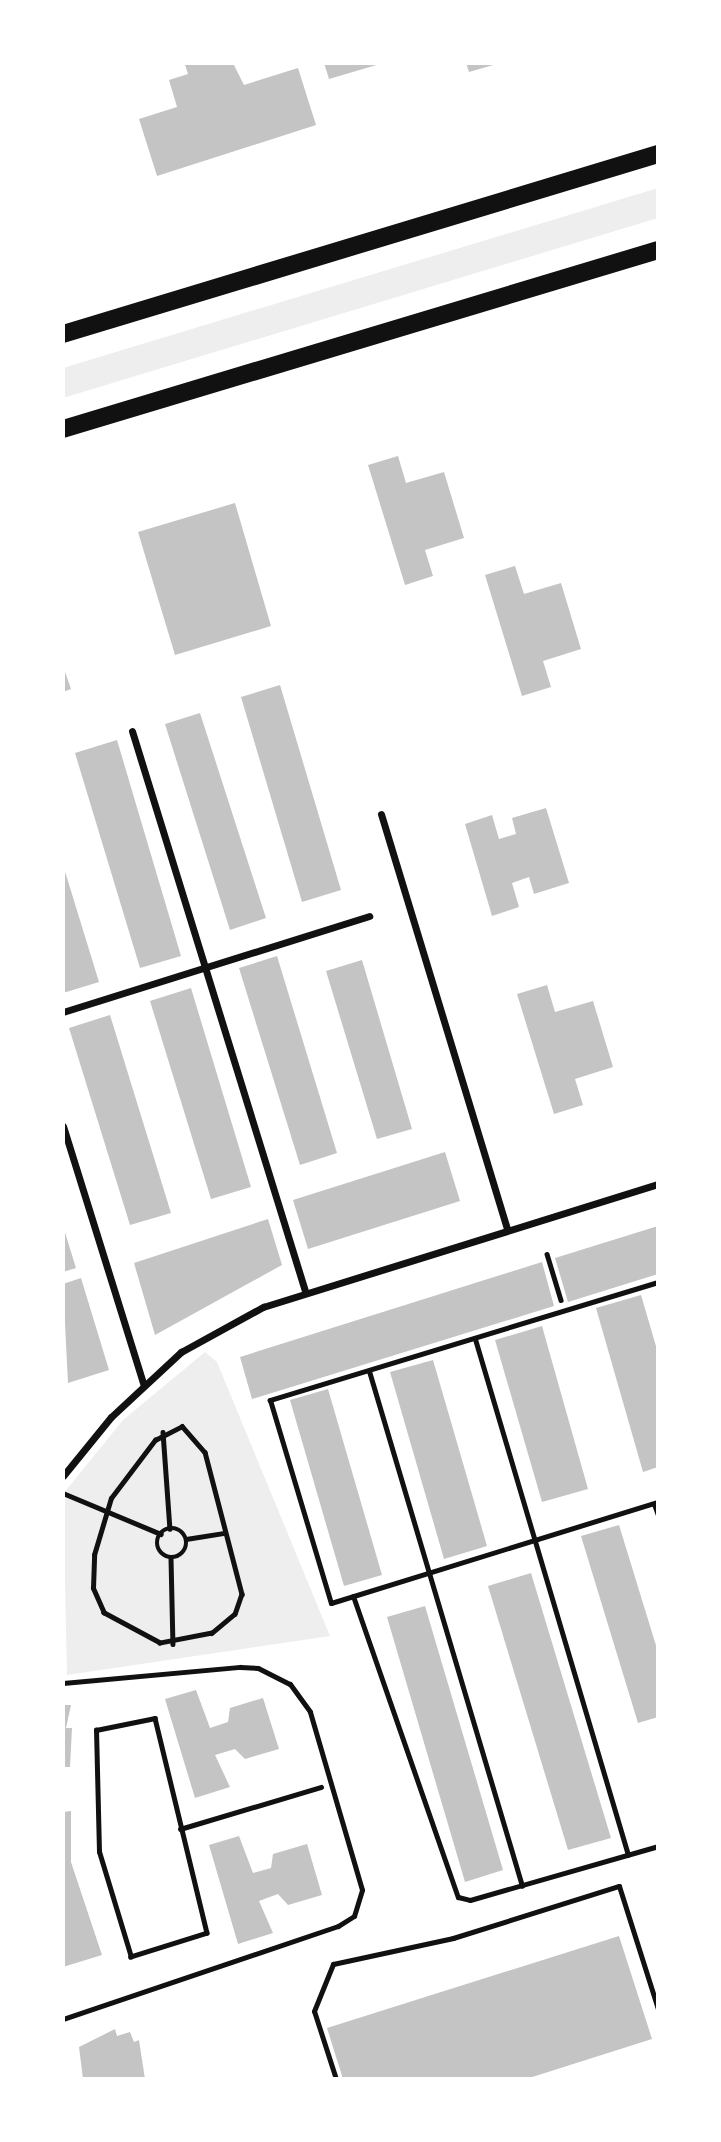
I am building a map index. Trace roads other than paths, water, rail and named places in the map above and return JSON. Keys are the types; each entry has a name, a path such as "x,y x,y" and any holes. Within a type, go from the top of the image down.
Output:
{"main road":[{"path":"63,334 658,154"},
{"path":"63,429 658,250"}],"street":[{"path":"132,731 305,1291"},
{"path":"381,814 507,1230"},
{"path":"63,1012 369,916"},
{"path":"63,1126 144,1386"},
{"path":"63,1476 144,1386 221,1328 305,1291 658,1184"}],"lane":[{"path":"658,1282 270,1400 331,1603 656,1503 658,1515"},
{"path":"475,1339 628,1855"},
{"path":"369,1371 522,1886"},
{"path":"353,1596 458,1897 522,1886 658,1846"},
{"path":"63,1683 240,1667 274,1673 303,1698 332,1784 362,1890 346,1922 63,2019"},
{"path":"335,2079 314,2011 332,1964 453,1938 619,1886 658,2009"}]}
